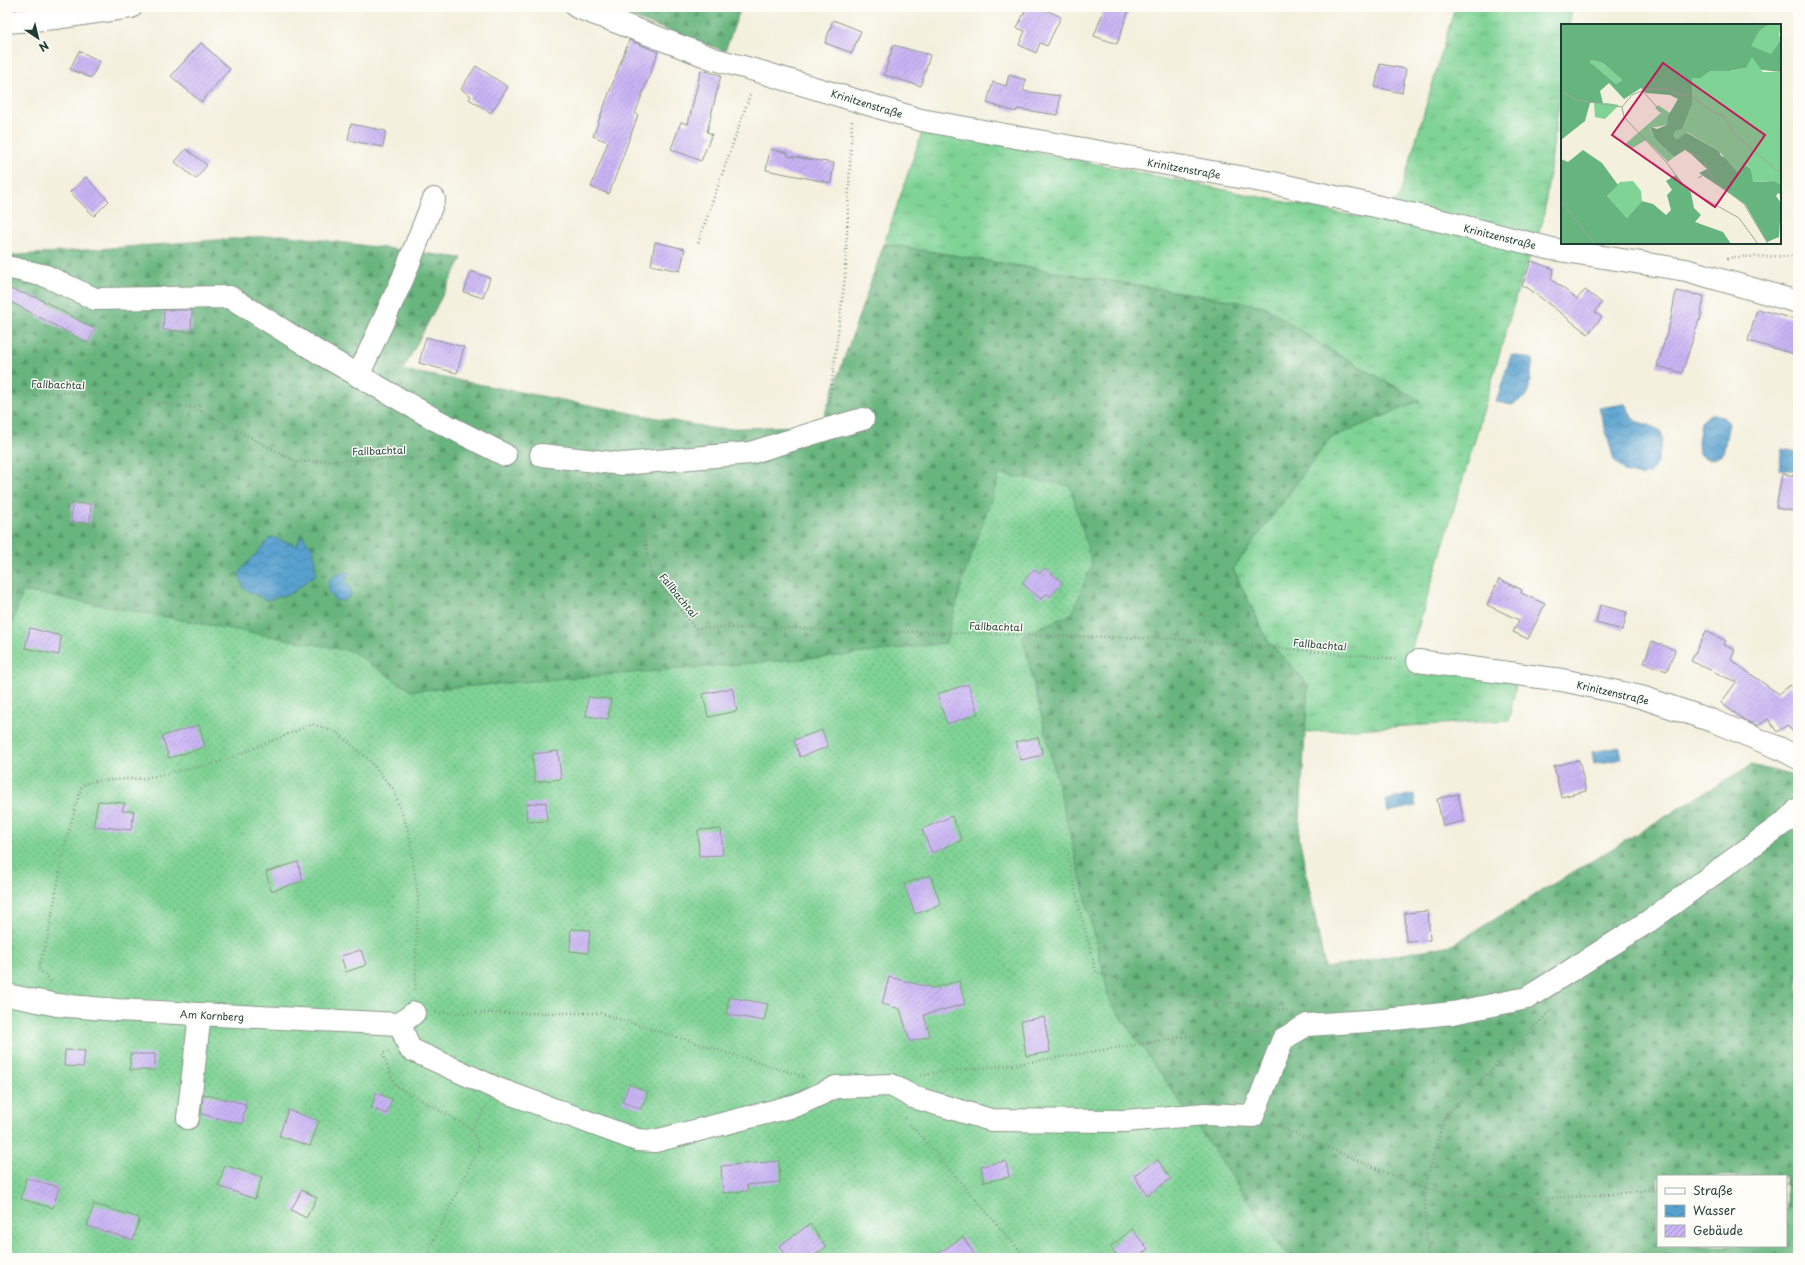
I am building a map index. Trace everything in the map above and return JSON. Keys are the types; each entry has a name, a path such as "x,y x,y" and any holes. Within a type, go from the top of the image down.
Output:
{"street":[{"path":"7,22 55,18 131,7"},
{"name":"Krinitzenstraße","path":"577,7 714,59 758,70 922,120 1273,183 1400,211 1552,249 1686,270 1798,302"},
{"path":"358,376 403,278 434,199"},
{"path":"7,269 11,268 46,276 95,299 230,296 358,376 436,420 505,455"},
{"path":"541,454 622,464 750,454 863,419"},
{"name":"Krinitzenstraße","path":"1418,660 1562,680 1640,697 1712,721 1779,748 1798,758"},
{"path":"407,1019 410,1049 498,1089 637,1140 655,1141 797,1105 836,1087 891,1085 913,1097 991,1120 1125,1121 1205,1114 1253,1116 1283,1039 1307,1025 1384,1020 1453,1013 1528,998 1649,921 1789,819 1798,809"},
{"name":"Am Kornberg","path":"7,995 78,1007 117,1010 200,1014 407,1019"},
{"path":"188,1118 200,1014"}],"path":[{"path":"698,243 758,70"},
{"path":"827,429 845,277 853,99"},
{"path":"1720,261 1733,257 1798,256"},
{"name":"Fallbachtal","path":"7,391 106,394 195,408 297,462 460,456"},
{"name":"Fallbachtal","path":"581,479 641,517 651,574 695,628 774,628 1180,639 1418,660"},
{"path":"78,1007 38,968 47,941 65,844 82,785 94,781 146,778 220,762 313,724 338,733 368,759 393,789 409,833 418,897 407,1019 600,1013 836,1087"},
{"path":"1068,854 1078,903 1096,972 1136,985 1206,999 1286,1010 1316,1025"},
{"path":"1428,1258 1424,1189 1446,1116 1554,1007"},
{"path":"1026,1258 906,1119 891,1085 933,1073 1018,1064 1175,1038 1268,1029"},
{"path":"410,1049 382,1053 395,1085 472,1129 479,1147 425,1258"},
{"path":"1253,1116 1424,1189 1498,1198 1531,1199 1657,1190"},
{"path":"1787,1183 1798,1183"},
{"path":"1531,1199 1540,1237 1558,1258"},
{"path":"1019,1258 1021,1251"}],"green space":[{"path":"603,7 741,7 725,51"},
{"path":"1455,7 1572,7 1569,24 1561,24 1561,87 1543,221 1518,289 1474,443 1410,654 1519,670 1509,720 1305,732 1308,684 1268,641 1233,569 1330,438 1419,400 1320,344 1264,306 884,244 923,129 1369,219 1399,198"},
{"path":"282,235 462,258 403,370 716,429 821,425 884,244 1264,306 1320,344 1420,401 1330,438 1233,569 1268,641 1308,684 1299,836 1325,968 1452,945 1751,765 1798,777 1798,1258 1288,1258 1110,1001 1022,635 1072,614 962,582 946,643 840,656 411,691 350,651 23,591 7,638 7,256"},
{"path":"1000,474 1070,486 1092,564 1072,614 1022,635 1110,1001 1288,1258 7,1258 7,638 23,591 351,651 411,691 840,656 946,643 962,582"}],"water":[{"path":"1511,355 1533,359 1528,395 1512,405 1496,402"},
{"path":"1625,404 1635,421 1649,425 1661,431 1663,439 1657,463 1649,474 1641,476 1625,472 1614,460 1599,408"},
{"path":"1710,414 1723,417 1729,423 1723,454 1717,458 1708,459 1699,454 1698,442 1701,422"},
{"path":"1782,449 1798,452 1798,471 1779,469"},
{"path":"301,535 313,548 316,574 292,593 266,600 244,589 239,573 271,537 297,546"},
{"path":"342,572 349,572 345,581 349,585 351,596 343,601 335,600 328,591 330,579"},
{"path":"1620,747 1622,759 1594,764 1592,752"},
{"path":"1414,794 1416,806 1388,812 1386,800"}],"building":[{"path":"1027,7 1040,7 1061,17 1047,46 1040,43 1036,53 1019,45 1025,31 1017,28"},
{"path":"1105,7 1130,7 1117,44 1094,36"},
{"path":"833,20 861,31 852,53 825,43"},
{"path":"629,40 658,52 635,114 638,115 609,194 591,187 608,142 593,136"},
{"path":"201,43 230,69 201,102 171,76"},
{"path":"893,45 930,55 921,86 884,75"},
{"path":"79,51 100,61 91,78 70,69"},
{"path":"1380,64 1406,69 1402,93 1375,87"},
{"path":"476,66 508,87 491,113 469,99 471,96 461,89"},
{"path":"701,70 721,75 707,132 712,134 701,161 671,149 681,122 688,124"},
{"path":"1009,75 1026,80 1023,91 1060,96 1058,115 1017,109 1016,112 987,103 993,82 1006,86"},
{"path":"351,124 386,131 383,147 348,140"},
{"path":"186,149 207,165 196,179 175,162"},
{"path":"770,149 788,153 788,156 834,163 831,183 766,170"},
{"path":"86,177 109,201 94,216 70,192"},
{"path":"655,242 685,249 680,271 651,265"},
{"path":"1531,261 1554,269 1551,279 1577,299 1585,290 1602,303 1595,312 1602,317 1588,334 1528,288 1522,286"},
{"path":"471,271 490,278 483,298 464,292"},
{"path":"7,288 38,298 95,329 88,343 7,300"},
{"path":"1676,291 1704,296 1700,321 1699,320 1682,373 1657,366 1670,323"},
{"path":"1757,309 1798,320 1798,355 1748,341"},
{"path":"164,310 192,310 191,332 163,330"},
{"path":"426,337 464,347 457,373 419,363"},
{"path":"1782,474 1798,476 1798,512 1776,508"},
{"path":"72,503 91,504 90,523 71,522"},
{"path":"1045,568 1063,583 1051,596 1046,594 1041,599 1022,583 1034,569 1040,574"},
{"path":"1499,579 1522,590 1521,593 1545,604 1528,639 1513,632 1519,620 1487,605"},
{"path":"1600,605 1627,612 1623,630 1596,623"},
{"path":"30,628 61,636 59,655 25,648"},
{"path":"1706,631 1726,641 1724,645 1735,650 1731,660 1779,694 1790,685 1798,696 1798,738 1787,725 1777,732 1768,719 1758,726 1746,721 1721,703 1736,682 1691,661"},
{"path":"1652,641 1675,650 1667,671 1644,663"},
{"path":"968,684 978,714 947,724 937,694"},
{"path":"732,688 737,711 708,717 703,694"},
{"path":"588,697 611,699 608,719 586,716"},
{"path":"199,725 205,747 169,758 162,736"},
{"path":"822,730 828,747 800,757 794,740"},
{"path":"1038,737 1043,755 1021,760 1016,742"},
{"path":"558,751 561,779 535,782 532,754"},
{"path":"1579,760 1586,791 1561,797 1554,766"},
{"path":"1458,794 1464,821 1443,826 1437,799"},
{"path":"98,801 125,803 122,811 134,811 131,830 93,826"},
{"path":"546,802 547,821 527,822 526,804"},
{"path":"952,816 962,840 932,853 922,829"},
{"path":"721,829 723,855 699,856 698,830"},
{"path":"298,862 303,881 271,891 266,872"},
{"path":"930,875 941,905 915,914 904,884"},
{"path":"1428,911 1430,940 1406,941 1405,913"},
{"path":"571,929 590,930 588,953 570,951"},
{"path":"361,950 366,965 346,972 341,956"},
{"path":"889,977 933,988 959,981 965,1004 924,1015 930,1036 910,1042 900,1009 882,1004"},
{"path":"729,997 768,1004 764,1021 726,1014"},
{"path":"1044,1017 1050,1052 1026,1056 1021,1021"},
{"path":"65,1050 85,1051 83,1067 64,1066"},
{"path":"130,1054 155,1054 155,1070 130,1070"},
{"path":"629,1084 648,1092 641,1109 622,1102"},
{"path":"376,1093 392,1099 387,1114 371,1108"},
{"path":"203,1094 246,1104 242,1124 201,1114"},
{"path":"288,1110 319,1121 310,1146 279,1136"},
{"path":"1158,1160 1171,1179 1147,1195 1134,1175"},
{"path":"779,1161 780,1182 747,1185 748,1191 723,1193 721,1166"},
{"path":"1006,1161 1009,1177 984,1182 981,1166"},
{"path":"225,1165 262,1177 255,1199 218,1186"},
{"path":"26,1178 59,1187 53,1208 21,1199"},
{"path":"302,1190 317,1198 306,1218 291,1210"},
{"path":"94,1204 140,1218 133,1240 87,1226"},
{"path":"810,1224 826,1247 811,1258 787,1258 779,1246"},
{"path":"1132,1229 1148,1249 1137,1258 1119,1258 1110,1247"},
{"path":"963,1237 977,1258 931,1258"}]}
